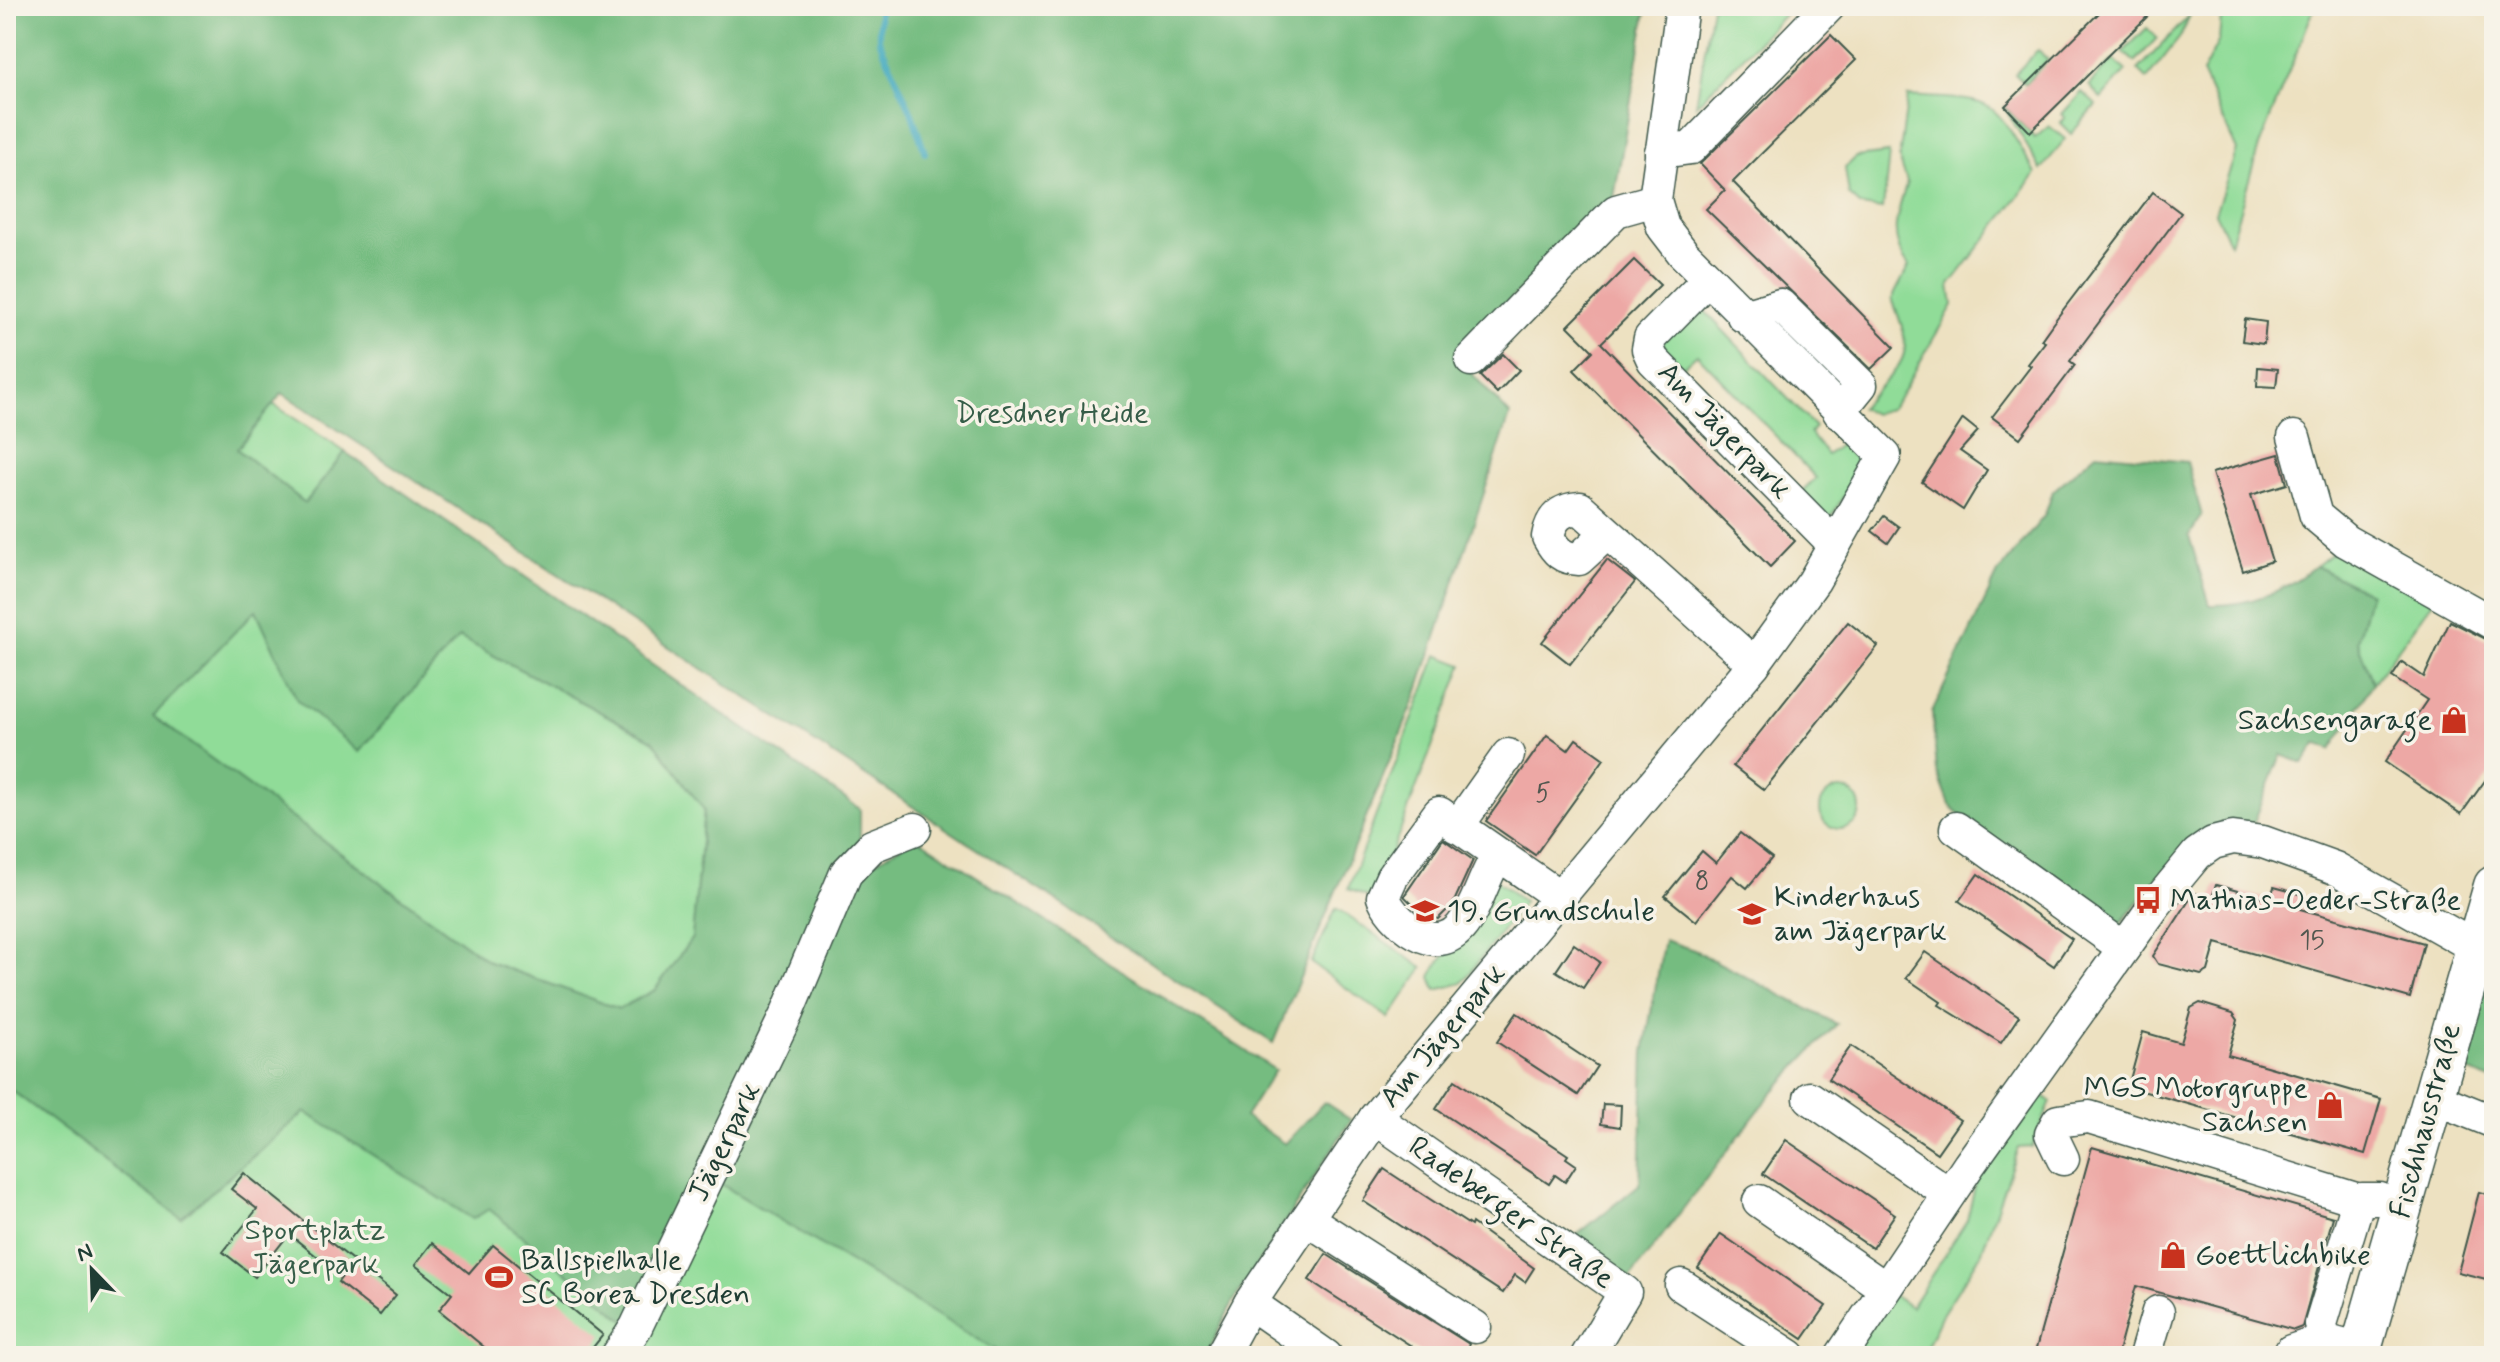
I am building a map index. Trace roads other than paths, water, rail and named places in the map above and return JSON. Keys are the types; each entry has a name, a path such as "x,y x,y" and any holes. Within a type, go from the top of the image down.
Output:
{"main road":[{"name":"Fischhausstraße","path":"2348,1349 2405,1201 2494,886"}],"street":[{"path":"1471,360 1616,211 1655,200 1682,6"},
{"path":"1661,152 1691,148 1829,6"},
{"name":"Am Jägerpark","path":"1221,1356 1250,1303 1375,1118 1754,664 1814,581 1885,456 1708,279 1663,227 1655,200"},
{"name":"Am Jägerpark","path":"1708,279 1650,338 1648,349 1653,360 1834,544"},
{"path":"2294,437 2316,516 2346,541 2494,624"},
{"path":"1606,534 1754,664"},
{"path":"1457,827 1508,755"},
{"path":"1498,855 1487,871 1474,905 1451,939 1443,941 1418,934 1393,914 1384,892 1439,813 1560,897"},
{"path":"1956,828 2124,948"},
{"name":"Jägerpark","path":"617,1356 636,1327 787,1013 846,873 872,846 915,829"},
{"path":"1841,1356 1949,1194 2124,948 2197,854 2213,843 2233,838 2263,842 2335,868 2475,947"},
{"path":"2432,1097 2494,1122"},
{"path":"1810,1098 1949,1194"},
{"path":"2063,1159 2051,1134 2058,1121 2089,1117 2359,1200 2405,1201"},
{"name":"Radeberger Straße","path":"1375,1118 1625,1292 1587,1356"},
{"path":"2348,1349 2321,1324 2359,1200"},
{"path":"1759,1201 1885,1288"},
{"path":"1307,1219 1475,1327"},
{"path":"1681,1285 1790,1356"},
{"path":"1250,1303 1326,1356"},
{"path":"2145,1356 2158,1312"},
{"path":"2289,1356 2291,1351 2348,1349"}],"waterway":[{"path":"879,6 879,40 911,111 925,153"}],"place":[{"name":"Sachsengarage","path":"2454,720"},
{"name":"Mathias-Oeder-Straße","path":"2148,900"},
{"name":"19. Grundschule","path":"1425,911"},
{"name":"Kinderhaus am Jägerpark","path":"1752,914"},
{"name":"MGS Motorgruppe Sachsen","path":"2330,1105"},
{"name":"Goettlichbike","path":"2173,1255"},
{"name":"Ballspielhalle SC Borea Dresden","path":"499,1277"}],"park label":[{"name":"Dresdner Heide","path":"1052,413"},
{"name":"Sportplatz Jägerpark","path":"315,1247"}]}
